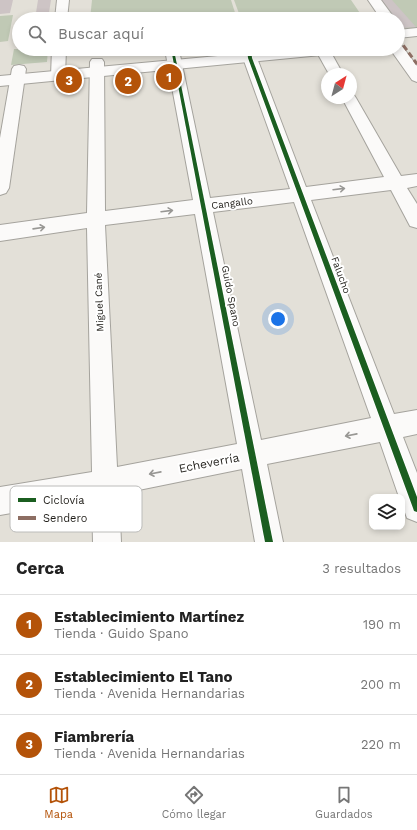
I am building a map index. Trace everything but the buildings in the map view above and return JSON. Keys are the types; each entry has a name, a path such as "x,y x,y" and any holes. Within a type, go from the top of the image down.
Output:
{"main road":[{"path":"362,0 370,12"},
{"path":"374,0 383,12"},
{"path":"406,40 417,77"},
{"path":"174,60 196,56"},
{"path":"0,70 18,74 217,56"},
{"path":"0,81 18,74"}],"street":[{"path":"62,12 63,0"},
{"path":"58,71 59,56"},
{"name":"Falucho","path":"250,56 417,508"},
{"path":"326,56 332,68"},
{"name":"Guido Spano","path":"174,60 202,206 253,454 269,542"},
{"name":"Miguel Cané","path":"97,67 96,220 105,486"},
{"path":"0,188 18,74"},
{"path":"352,104 417,221"},
{"name":"Cangallo","path":"0,233 202,206 417,180"},
{"name":"Echeverría","path":"88,486 417,422"},
{"name":"Echeverría","path":"0,501 10,499"},
{"name":"Miguel Cané","path":"106,532 106,542"}],"green space":[{"path":"92,0 231,0 235,12 91,12"},
{"path":"234,0 351,0 359,12 238,12"},
{"path":"381,0 417,0 417,27 405,29 405,12 390,12"},
{"path":"12,15 8,41 0,42 0,16"},
{"path":"13,56 47,56 47,62 11,65"}],"marked path":[{"path":"405,48 417,64"}],"cycle path":[{"path":"173,56 269,542"},
{"path":"250,56 417,508"}],"place":[{"name":"Establecimiento Martínez","path":"169,77"},
{"name":"Fiambrería","path":"69,80"},
{"name":"Establecimiento El Tano","path":"128,81"}]}
